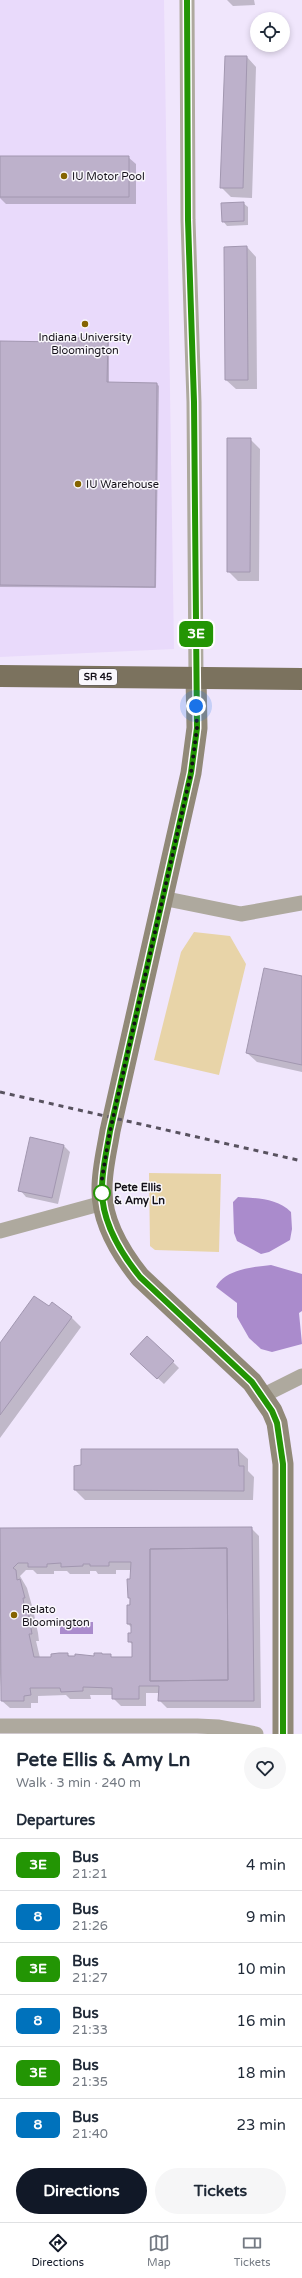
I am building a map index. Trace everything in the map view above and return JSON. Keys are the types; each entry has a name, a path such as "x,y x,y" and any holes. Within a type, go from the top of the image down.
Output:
{"main road":[{"name":"SR 45","path":"0,676 302,679"}],"street":[{"path":"187,0 188,220 194,402 197,728 191,773 110,1131 102,1178 103,1203 107,1222 128,1262 140,1277 252,1382 272,1411 277,1423 283,1464 283,1734"},
{"path":"162,898 241,914 302,903"},
{"path":"0,1231 103,1203"},
{"path":"262,1396 302,1376"},
{"path":"0,1726 197,1726 219,1727 256,1734"}],"shaded area":[{"name":"Indiana University Bloomington","path":"0,0 164,0 174,649 0,657"},
{"path":"194,932 230,936 246,964 219,1075 154,1060 181,952"},
{"path":"149,1173 221,1174 219,1252 155,1250 150,1246"},
{"path":"238,1197 273,1201 285,1207 291,1212 292,1229 290,1240 269,1252 261,1254 237,1241 234,1233 233,1202"},
{"path":"271,1265 302,1274 302,1311 299,1313 302,1344 272,1352 261,1349 249,1338 237,1317 237,1303 216,1287 226,1276 240,1270"},
{"path":"60,1622 93,1622 93,1634 60,1634"}],"building":[{"path":"225,56 247,56 243,188 220,188"},
{"name":"IU Motor Pool","path":"0,156 129,156 129,197 0,197"},
{"path":"244,202 244,221 222,222 221,203"},
{"path":"247,246 248,380 225,380 224,247"},
{"name":"IU Warehouse","path":"60,338 108,338 107,382 157,383 155,587 0,585 0,341 60,342"},
{"path":"227,438 251,438 250,572 227,572"},
{"path":"264,968 302,976 302,1065 246,1053"},
{"path":"30,1137 64,1145 52,1198 18,1191"},
{"path":"34,1296 49,1306 52,1302 72,1317 0,1415 0,1343"},
{"path":"147,1336 174,1361 157,1379 130,1354"},
{"path":"81,1449 238,1449 239,1466 244,1466 244,1491 74,1490 74,1466 81,1465"},
{"name":"Relato Bloomington","path":"252,1527 254,1701 158,1701 159,1686 139,1686 139,1699 112,1699 112,1688 83,1687 83,1691 61,1692 60,1688 30,1688 31,1695 24,1696 24,1701 1,1701 0,1528","holes":["227,1548 228,1680 150,1681 150,1549","109,1562 131,1562 130,1579 127,1579 128,1598 130,1598 130,1605 127,1605 127,1624 131,1624 131,1633 128,1633 128,1642 132,1642 132,1657 111,1657 111,1654 102,1653 94,1653 94,1656 75,1654 75,1656 68,1656 68,1653 59,1653 51,1654 51,1657 34,1657 29,1634 32,1634 27,1605 24,1605 23,1598 25,1598 20,1579 17,1580 16,1570 13,1568 18,1563 28,1563 28,1567 47,1567 47,1564 61,1563 61,1567 83,1566 83,1564 90,1564 90,1566 109,1566"]},
{"path":"227,1548 228,1680 150,1681 150,1549"}],"railway":[{"path":"0,1092 302,1161"}],"bus line":[{"name":"3E","path":"187,0 188,220 194,402 197,728 191,773 110,1131 102,1178 102,1190 107,1222 128,1262 140,1277 252,1382 272,1411 277,1423 283,1464 283,1734"}],"place":[{"name":"IU Motor Pool","path":"64,176"},
{"name":"Indiana University Bloomington","path":"85,324"},
{"name":"IU Warehouse","path":"78,484"},
{"name":"Pete Ellis & Amy Ln","path":"102,1193"},
{"name":"Relato Bloomington","path":"14,1615"}],"route":[{"path":"102,1193 102,1178 110,1131 191,773 197,728 196,706"}]}
